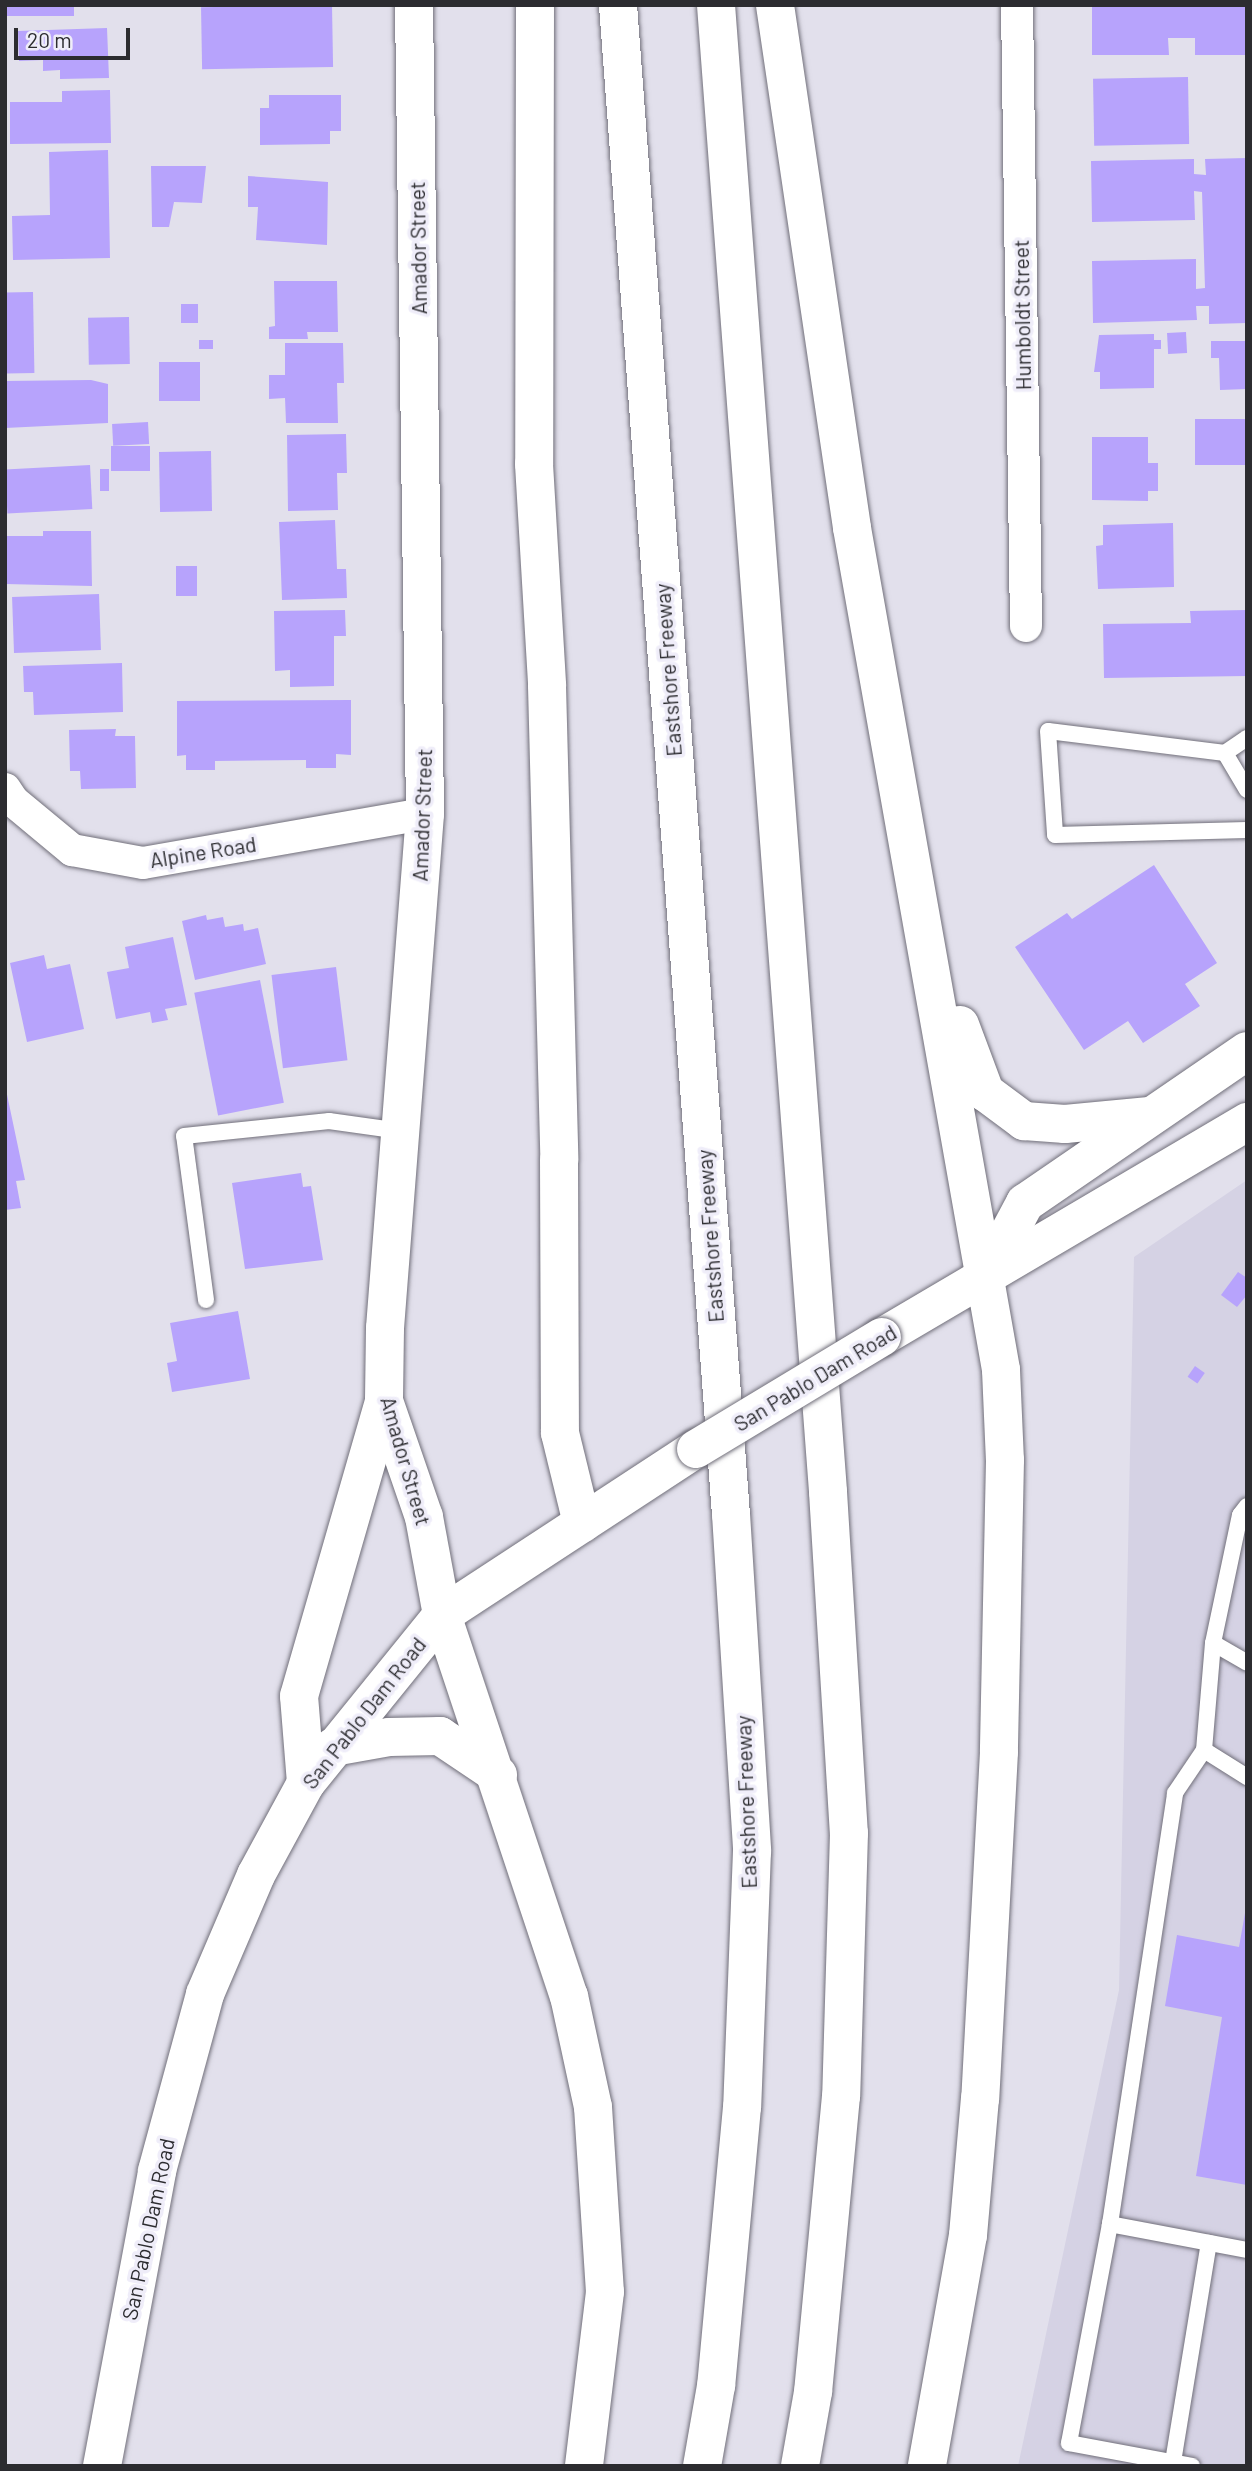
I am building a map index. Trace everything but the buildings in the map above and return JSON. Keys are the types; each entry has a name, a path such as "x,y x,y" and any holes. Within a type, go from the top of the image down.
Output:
{"main road":[{"name":"Amador Street","path":"414,5 425,814 385,1328 384,1401 424,1517 442,1615 498,1775 569,1996 593,2107 605,2292 584,2466"},
{"path":"535,5 534,464 547,686 559,1160 560,1433 582,1523"},
{"name":"Eastshore Freeway","path":"618,5 731,1514 752,1851 741,2107 716,2386 702,2466"},
{"path":"716,5 828,1492 849,1833 841,2096 813,2392 800,2466"},
{"path":"775,5 852,528 1001,1370 1005,1460 999,1752 968,2235 927,2466"},
{"path":"925,929 985,1092 1024,1121 1065,1124 1150,1116"},
{"path":"986,1276 1025,1203 1247,1051"},
{"name":"San Pablo Dam Road","path":"102,2466 157,2171 205,1994 256,1875 306,1783 442,1615 696,1449 882,1336 1247,1122"},
{"path":"306,1783 299,1696 384,1401"},
{"path":"333,1747 389,1737 440,1736 498,1775"}],"street":[{"name":"Humboldt Street","path":"1017,5 1026,626"},
{"name":"Alpine Road","path":"5,789 13,801 72,850 143,863 425,814"}],"lane":[{"path":"1247,738 1225,753 1048,732 1055,835 1247,830"},
{"path":"1225,753 1247,790"},
{"path":"206,1300 184,1136 330,1121 402,1132"},
{"path":"1192,2466 1069,2443 1110,2224 1175,1793 1204,1750 1213,1643 1241,1515 1247,1506"},
{"path":"1213,1643 1247,1663"},
{"path":"1204,1750 1247,1777"},
{"path":"1110,2224 1247,2249"},
{"path":"1173,2462 1209,2243"}],"shaded area":[{"path":"1247,1180 1247,2466 1018,2466 1119,1990 1134,1257"}]}
